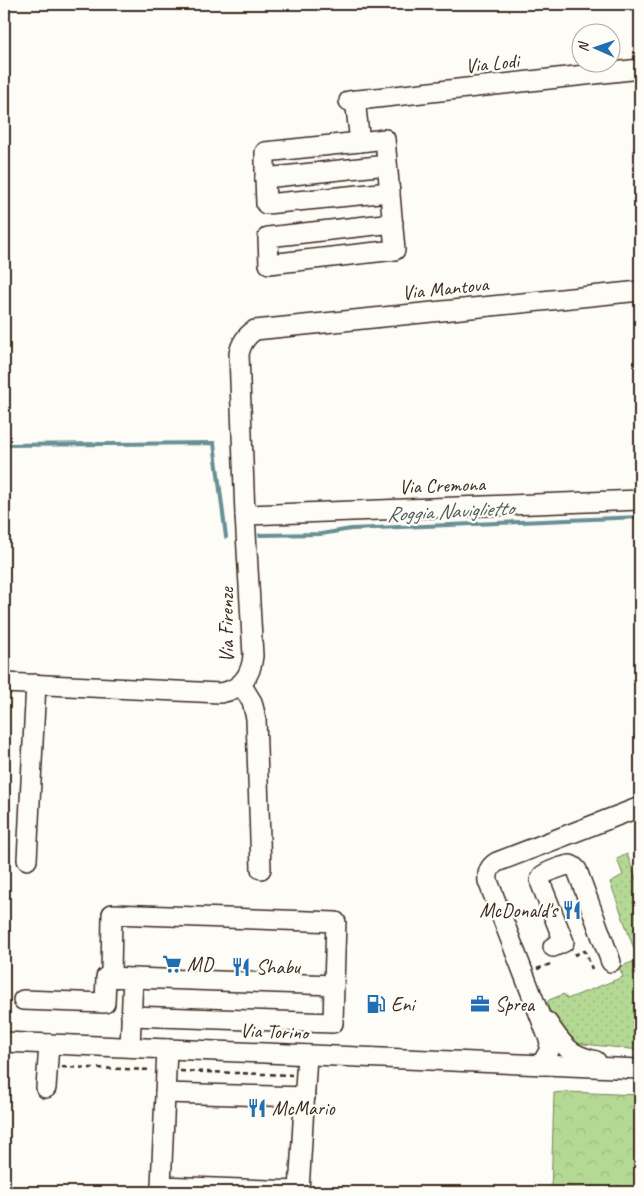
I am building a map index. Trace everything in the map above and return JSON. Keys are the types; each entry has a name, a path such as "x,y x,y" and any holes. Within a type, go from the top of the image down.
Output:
{"street":[{"name":"Via Lodi","path":"360,142 352,100 640,69"},
{"path":"390,192 266,204 265,152 385,139 393,223 395,250 269,264 268,236 393,223"},
{"path":"265,178 387,165"},
{"name":"Via Mantova","path":"255,330 640,291"},
{"name":"Via Firenze","path":"4,683 220,693 236,689 241,684 249,672 253,656 240,348 246,337 255,330"},
{"name":"Via Cremona","path":"246,514 640,500"},
{"path":"27,860 36,684"},
{"path":"241,684 252,702 256,718 260,869"},
{"path":"541,1065 549,1051 550,1045 487,875 491,867 497,862 640,807"},
{"path":"559,955 564,942 540,879 545,873 572,866 577,870 611,962"},
{"path":"110,977 112,914 336,922 332,1023 132,1016"},
{"path":"23,1000 105,1003 106,977 334,985"},
{"path":"130,1047 133,978"},
{"path":"539,1012 570,1051 579,1056 619,1068 640,1069"},
{"name":"Via Torino","path":"4,1042 619,1068"},
{"path":"46,1088 49,1044"},
{"path":"167,1049 161,1186 299,1191 307,1054"},
{"path":"165,1093 305,1097"}],"path":[{"path":"524,974 559,955 585,951 592,969"}],"green space":[{"path":"627,854 640,889 640,1050 574,1043 546,1005 549,1000 564,994 567,999 623,977 619,967 638,960 610,882 623,875 617,859"},
{"path":"554,1093 640,1095 640,1192 551,1192"}],"waterway":[{"name":"Roggia Naviglietto","path":"4,445 214,443 226,537"},
{"name":"Roggia Naviglietto","path":"260,535 321,534 351,529 640,517"}],"place":[{"name":"McDonald's","path":"572,910"},
{"name":"MD","path":"172,964"},
{"name":"Shabu","path":"241,967"},
{"name":"Eni","path":"376,1004"},
{"name":"Sprea","path":"480,1004"},
{"name":"McMario","path":"257,1108"}]}
